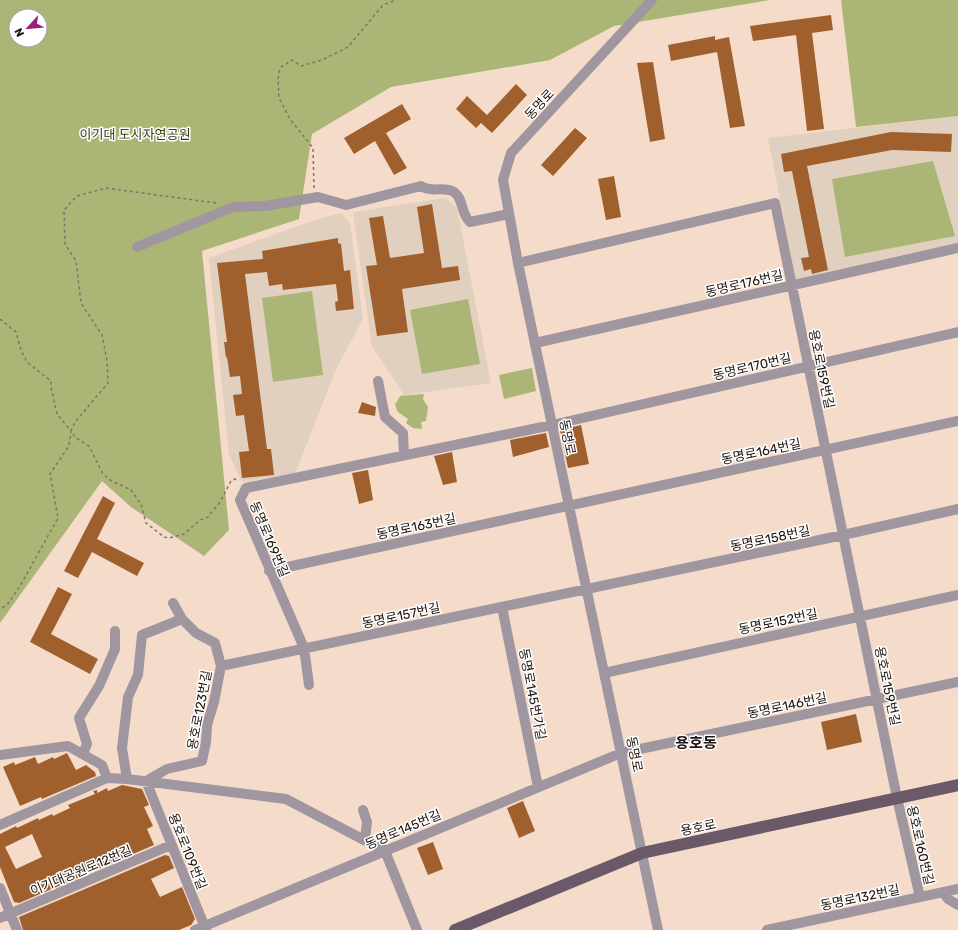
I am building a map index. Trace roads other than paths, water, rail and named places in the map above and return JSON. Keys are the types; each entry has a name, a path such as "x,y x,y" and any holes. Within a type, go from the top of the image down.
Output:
{"main road":[{"name":"용호로","path":"455,930 642,853 958,785"}],"street":[{"name":"동명로","path":"652,0 511,153 503,180 518,262 658,930"},
{"path":"137,247 234,207 265,206 312,198 325,198 346,205 421,186 426,189 452,191 459,196 464,217 470,222 509,214"},
{"name":"용호로159번길","path":"518,262 775,203 897,798"},
{"name":"동명로176번길","path":"535,343 958,248"},
{"name":"동명로170번길","path":"552,425 958,332"},
{"path":"378,381 385,417 403,433 404,455"},
{"name":"동명로164번길","path":"569,506 958,421"},
{"name":"동명로169번길","path":"309,685 304,648 269,572 240,500 246,488 552,425"},
{"name":"동명로163번길","path":"269,572 569,506"},
{"name":"동명로158번길","path":"587,589 844,536 958,510"},
{"name":"동명로157번길","path":"221,666 587,589"},
{"name":"동명로152번길","path":"604,673 958,595"},
{"name":"용호로123번길","path":"146,781 167,769 202,761 206,742 207,725 214,702 221,666 215,643 196,633 182,619 173,603"},
{"name":"동명로145번가길","path":"502,607 538,787"},
{"path":"127,779 122,748 128,697 138,675 142,635 182,619"},
{"path":"82,754 87,744 79,718 99,686 115,649 115,630"},
{"name":"동명로146번길","path":"621,753 958,682"},
{"path":"0,755 68,746 102,765 107,778"},
{"name":"동명로145번길","path":"202,929 621,753"},
{"path":"0,825 107,778 146,781 286,799 385,851 417,930"},
{"name":"용호로109번길","path":"146,781 172,845 202,929"},
{"name":"용호로160번길","path":"897,798 920,897"},
{"path":"363,810 367,822 365,840"},
{"name":"이기대공원로12번길","path":"0,918 172,845"},
{"path":"0,888 17,930"},
{"name":"동명로132번길","path":"767,930 958,889"},
{"name":"용호로160번길","path":"943,892 948,899 958,905"}],"district":[{"name":"용호동","path":"696,743"}],"park label":[{"name":"이기대 도시자연공원","path":"135,134"}]}
